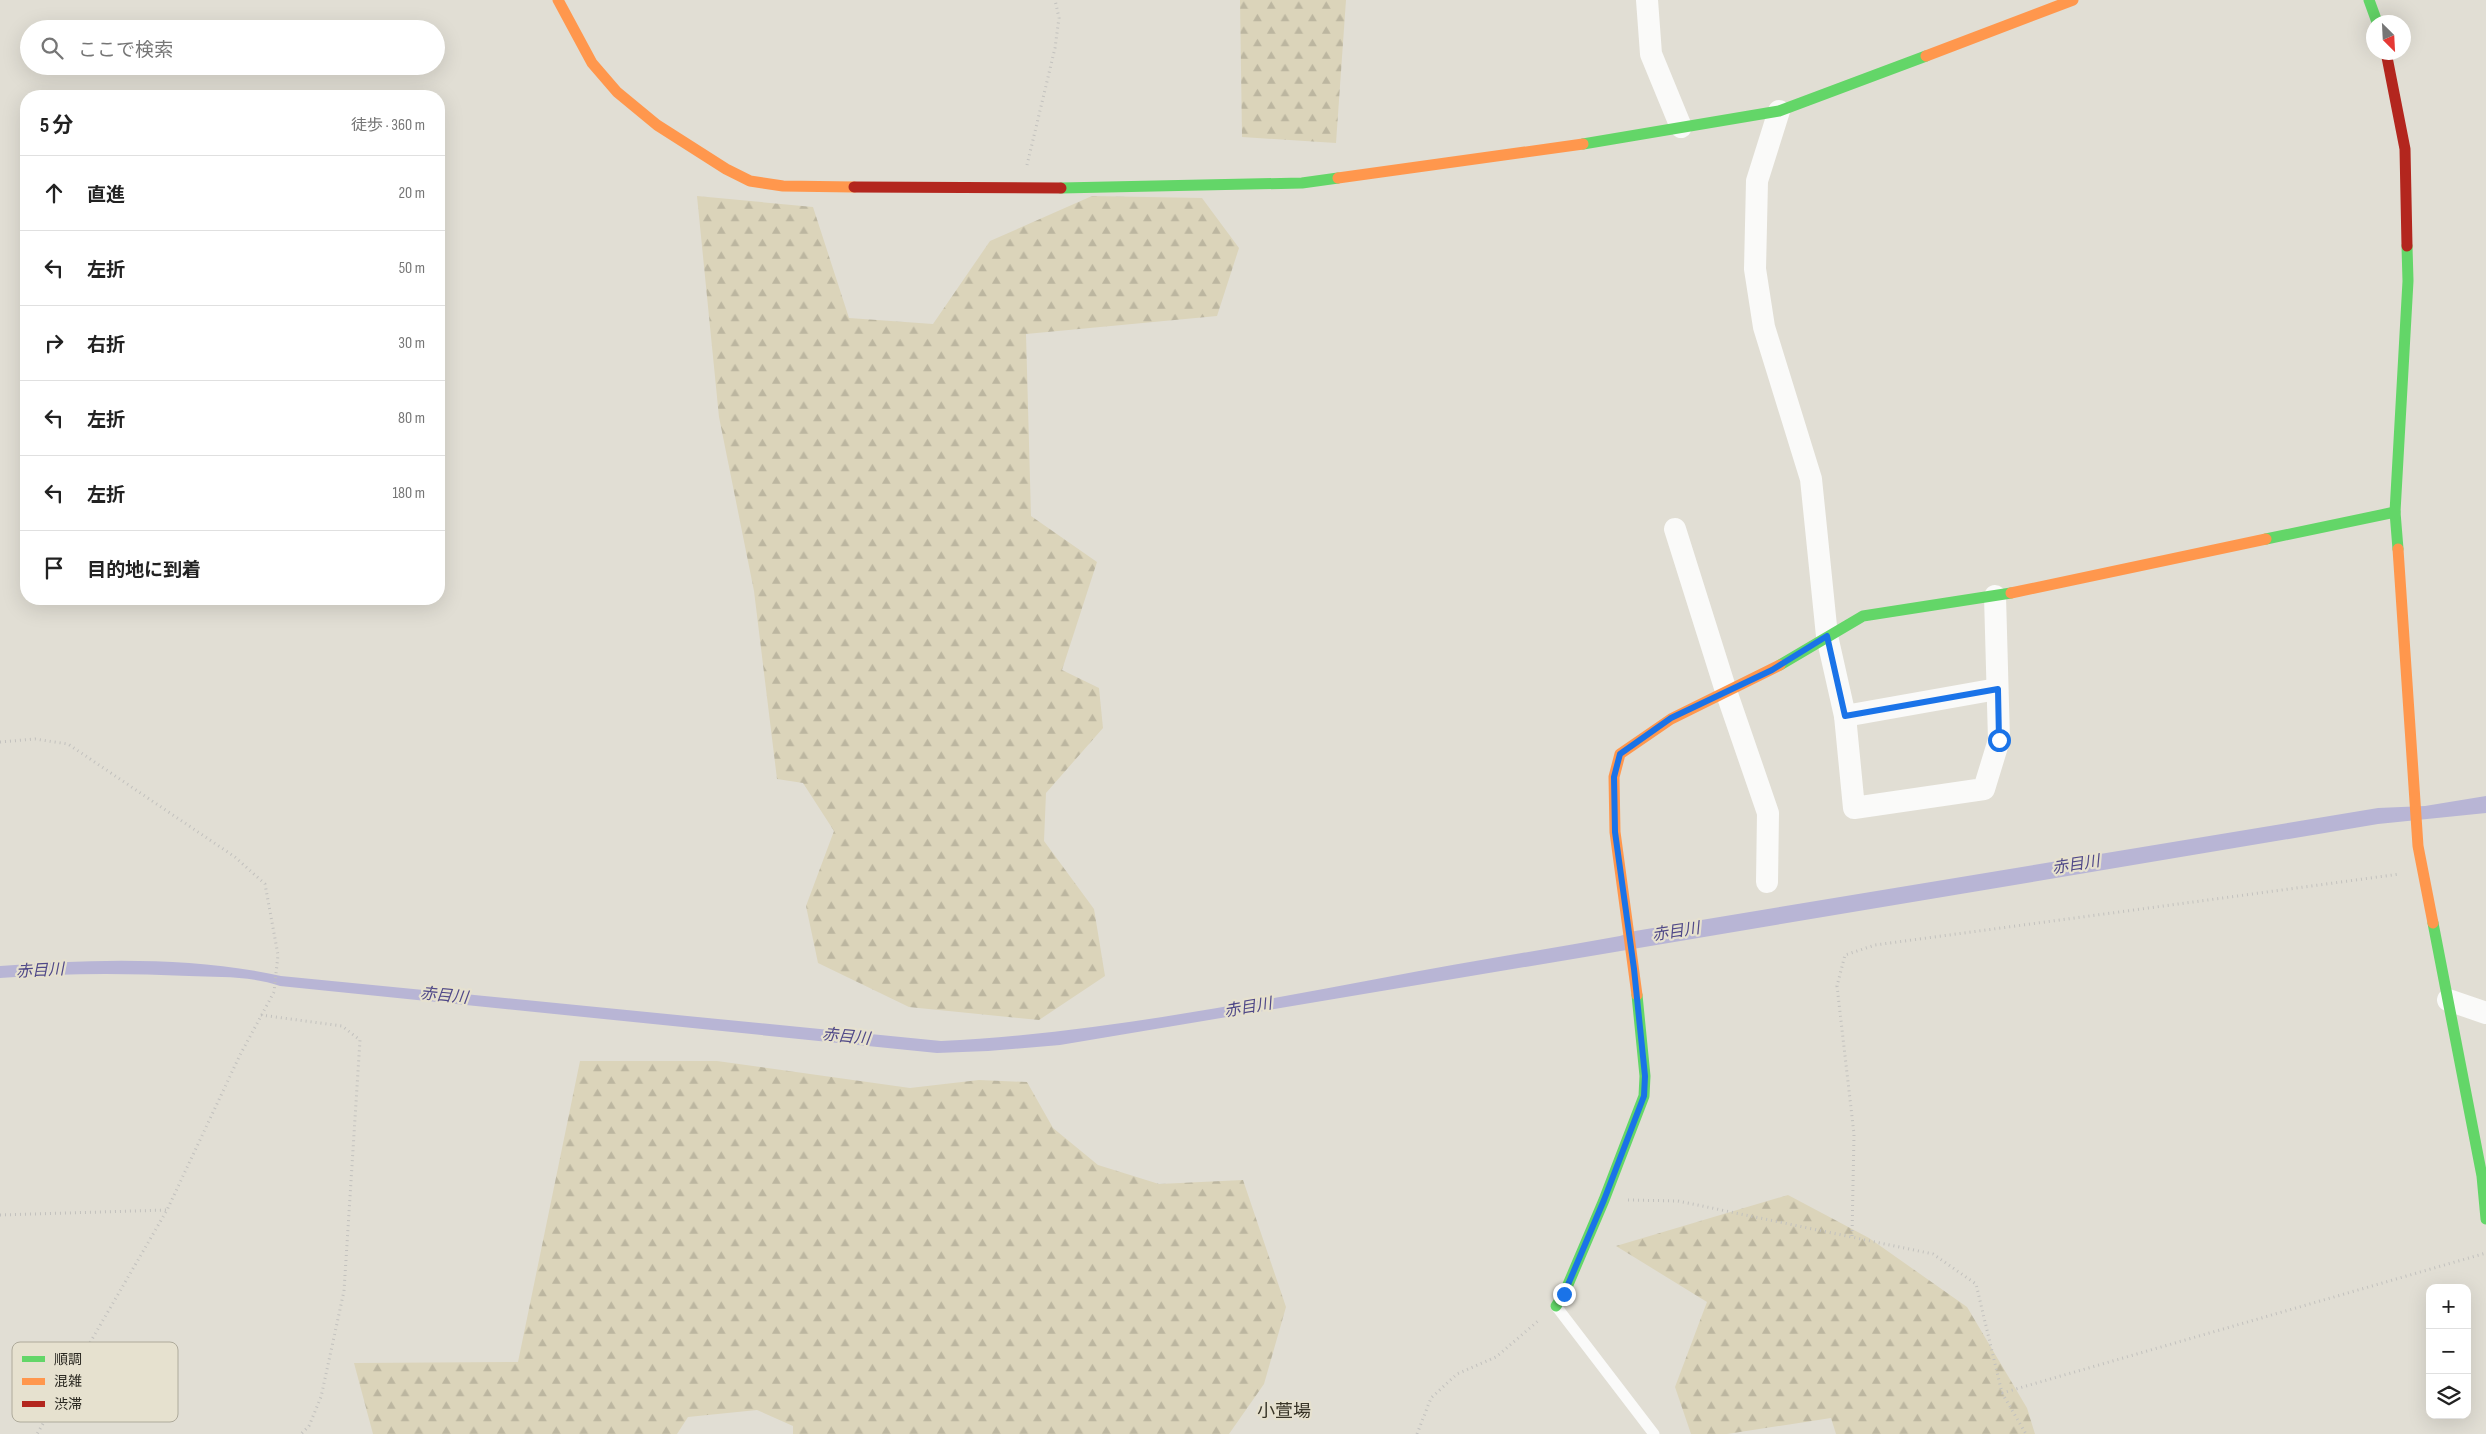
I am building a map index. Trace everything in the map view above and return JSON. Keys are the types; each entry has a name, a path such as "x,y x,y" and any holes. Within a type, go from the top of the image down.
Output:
{"street":[{"path":"558,0 592,63 617,92 692,149 750,181 782,186 1022,189 1302,183 1681,128 1779,111 2073,0"},
{"path":"1646,0 1651,54 1681,128"},
{"path":"2368,0 2374,15"},
{"path":"2388,60 2405,149 2408,281 2395,512 2418,846 2482,1176 2486,1219"},
{"path":"1779,111 1757,181 1755,269 1764,327 1812,479 1827,636 1845,716 1854,808 1984,789 1999,740 1995,596"},
{"path":"1556,1306 1564,1294 1604,1200 1644,1096 1645,1076 1634,969 1615,832 1614,777 1620,754 1671,718 1772,670 1863,616 1995,596 2395,512"},
{"path":"1675,529 1726,691 1768,813 1767,882"},
{"path":"1845,716 1998,689"},
{"path":"2448,1000 2486,1013"}],"lane":[{"path":"1556,1306 1654,1434"}],"path":[{"path":"1022,189 1055,48 1059,18 1055,0"},
{"path":"0,742 35,739 68,744 234,857 265,884 278,955 274,992 261,1015 167,1210 90,1342"},
{"path":"1852,1236 1854,1134 1837,986 1845,955 1875,945 2423,871"},
{"path":"261,1015 342,1026 360,1040 344,1291 321,1397 309,1426 301,1434"},
{"path":"1604,1200 1678,1201 1933,1254 1976,1284 2002,1393 2026,1434"},
{"path":"0,1215 167,1210"},
{"path":"2002,1393 2486,1253"},
{"path":"1417,1434 1431,1398 1457,1374 1496,1357 1556,1306"},
{"path":"37,1434 44,1422"}],"green space":[{"path":"1240,0 1346,0 1336,143 1242,137"},
{"path":"697,196 813,207 849,318 933,324 990,241 1092,196 1202,198 1239,248 1217,316 1026,334 1031,516 1097,562 1062,670 1099,688 1103,728 1046,793 1044,841 1094,909 1105,976 1039,1020 909,1007 818,963 806,906 834,831 803,783 777,779 754,591 719,417"},
{"path":"580,1061 717,1061 910,1088 979,1080 1027,1082 1053,1128 1098,1165 1159,1184 1243,1180 1286,1307 1264,1384 1229,1434 793,1434 793,1426 757,1410 688,1417 677,1434 373,1434 354,1363 518,1362"},
{"path":"1788,1195 1869,1238 1967,1307 2027,1408 2035,1434 1836,1434 1831,1418 1727,1434 1691,1434 1675,1387 1707,1302 1616,1246"}],"water":[{"name":"赤目川","path":"2486,796 2486,813 2378,824 1060,1045 988,1051 937,1053 280,986 258,980 235,978 94,974 0,978 0,966 105,961 176,962 212,965 281,976 941,1041 997,1037 1052,1032 1163,1017 1620,936 1635,931 2378,808 2425,806"}],"traffic: fast":[{"path":"2369,0 2374,15"},
{"path":"1583,144 1779,111 1926,56"},
{"path":"1061,188 1302,183 1338,178"},
{"path":"2398,549 2395,512 2408,281 2407,246"},
{"path":"2266,539 2395,512"},
{"path":"1780,665 1863,616 2011,593"},
{"path":"2433,923 2482,1176 2486,1219"},
{"path":"1556,1306 1564,1294 1604,1200 1644,1096 1645,1076 1637,995"}],"traffic: slow":[{"path":"558,0 592,63 617,92 657,125 726,169 750,181 783,186 854,187"},
{"path":"1926,56 2073,0"},
{"path":"1338,178 1583,144"},
{"path":"2011,593 2266,539"},
{"path":"2398,549 2418,846 2433,923"},
{"path":"1637,995 1615,832 1614,777 1620,754 1671,719 1780,665"}],"traffic: jam":[{"path":"2388,60 2405,149 2407,246"},
{"path":"854,187 1061,188"}],"district":[{"name":"小萱場","path":"1284,1411"}],"route":[{"path":"1564,1294 1604,1200 1644,1096 1645,1076 1634,969 1615,832 1614,777 1620,754 1671,718 1715,695 1772,670 1827,636 1845,716 1998,689 1999,740"}]}
